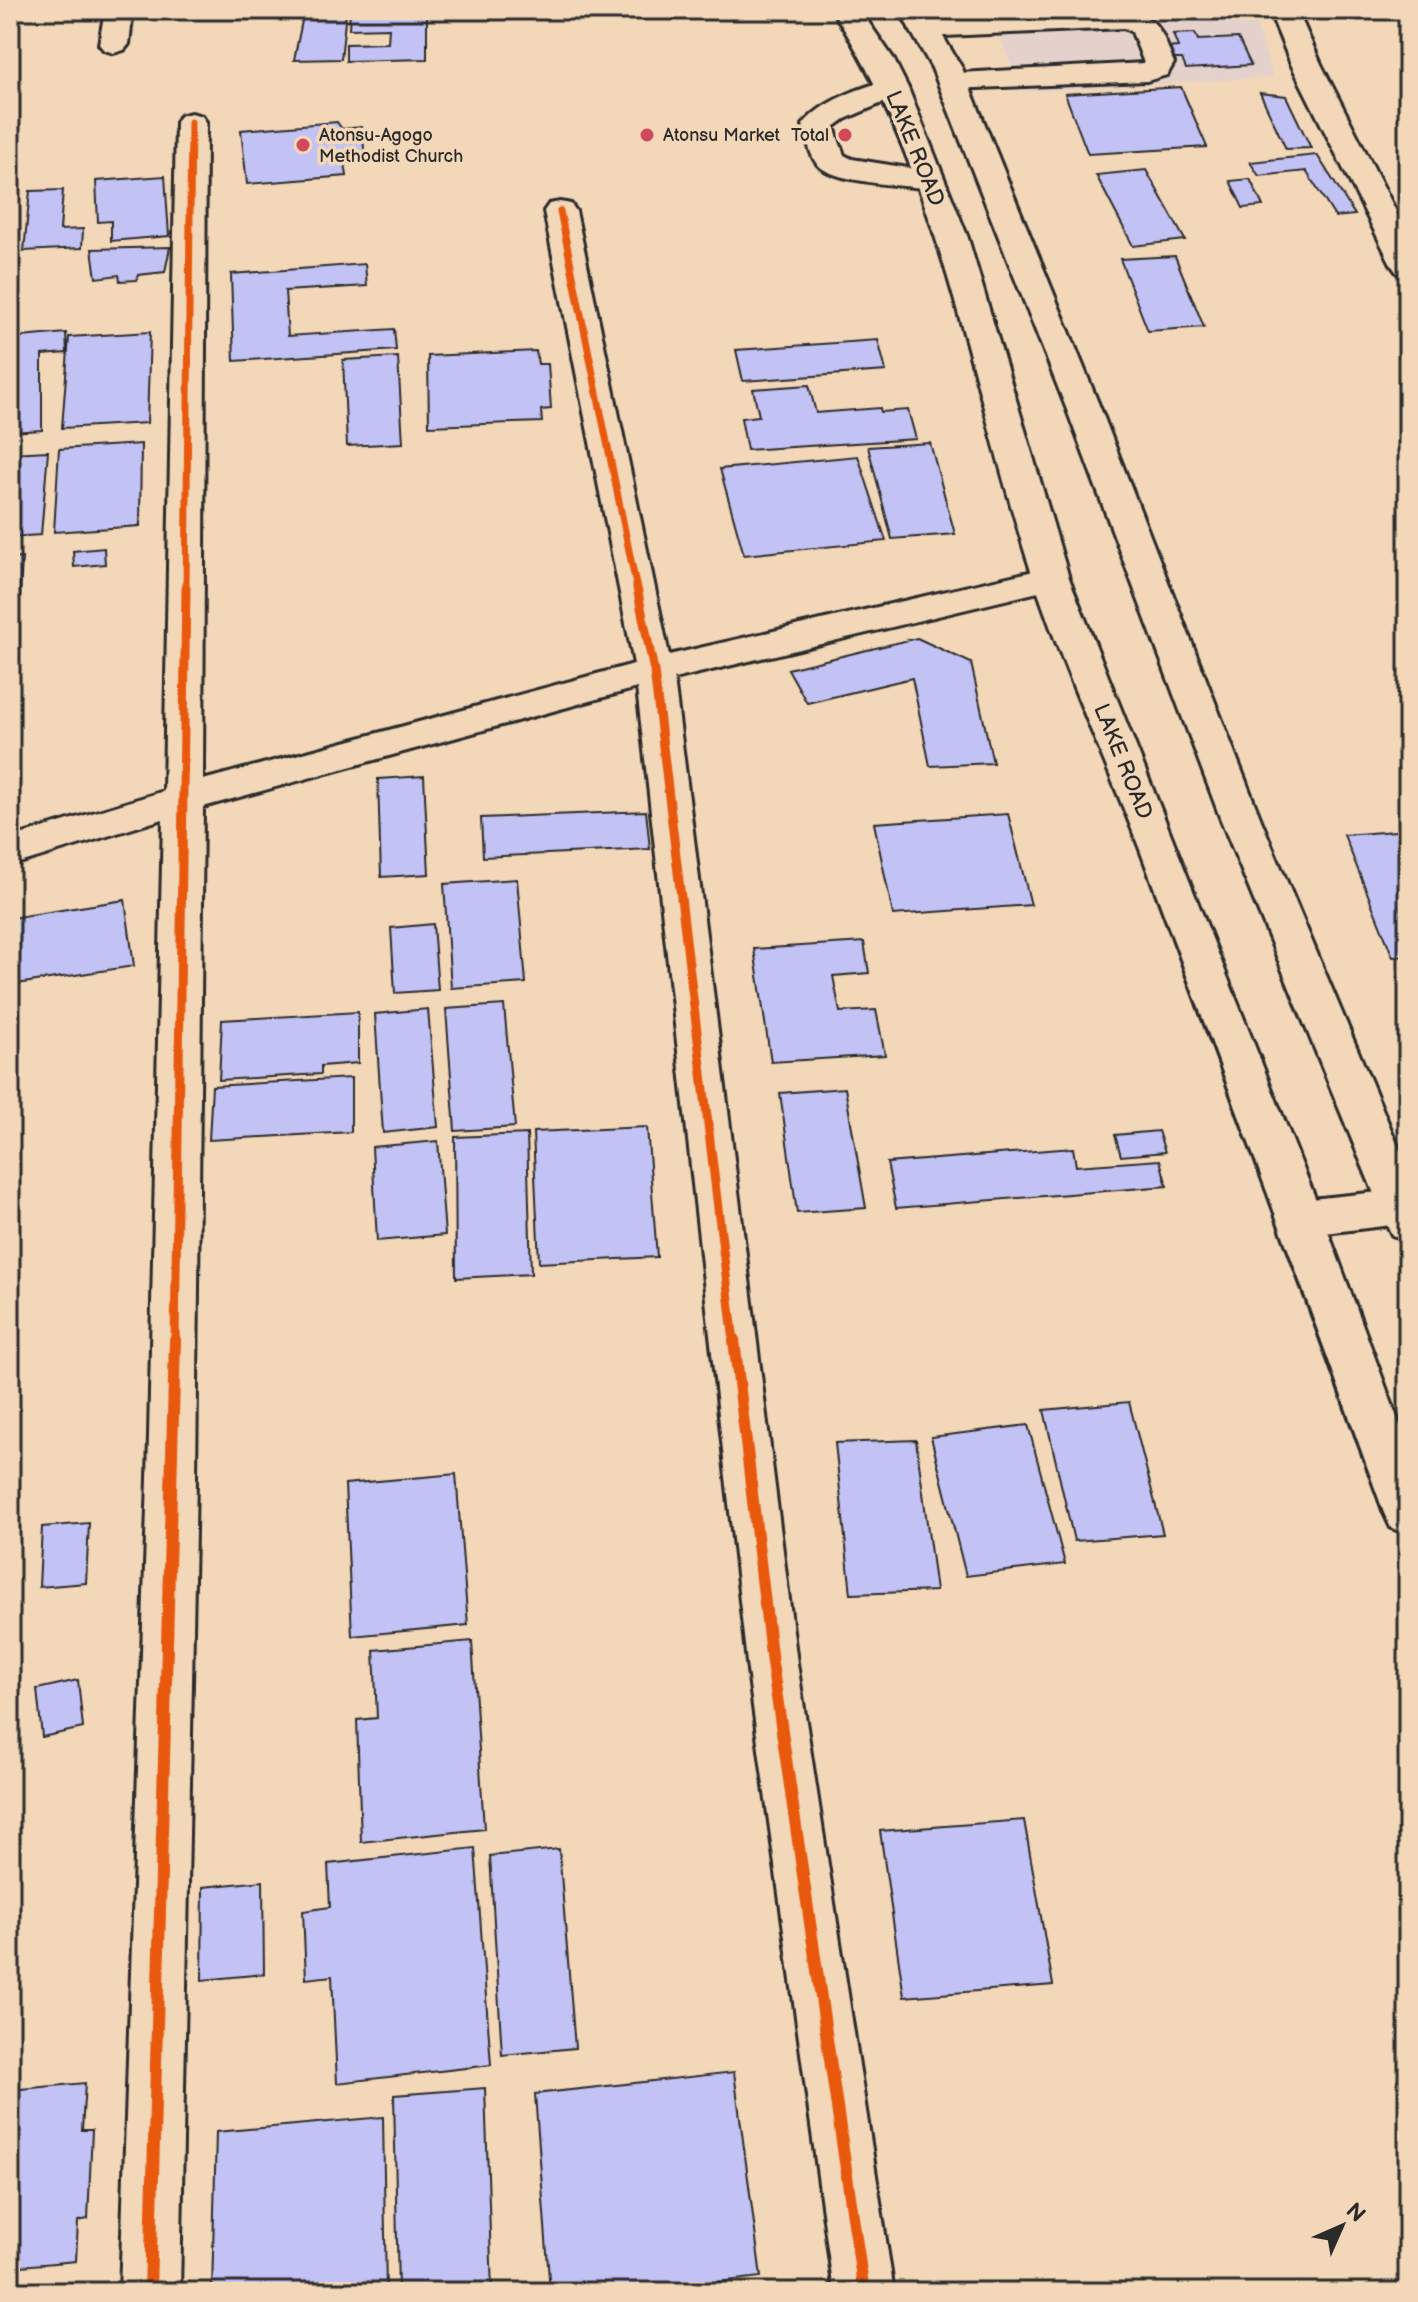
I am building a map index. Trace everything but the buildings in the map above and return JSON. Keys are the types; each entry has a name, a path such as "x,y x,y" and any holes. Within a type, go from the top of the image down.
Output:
{"street":[{"path":"114,44 119,10"},
{"name":"LAKE ROAD","path":"846,10 878,58 893,88 952,238 1051,578 1301,1218 1408,1513"},
{"path":"1283,10 1306,64 1408,266"},
{"path":"952,80 1147,72 1157,69 1159,63 1145,27 1128,19 918,19 952,80 1084,410 1235,806 1406,1212 1301,1218"},
{"path":"893,88 834,113 818,125 830,160 844,167 929,180"},
{"path":"150,2292 159,2040 184,799 191,122"},
{"path":"560,211 654,671 772,1663 864,2292"},
{"path":"10,852 184,799 654,671 1051,578"}],"shaded area":[{"path":"988,10 1251,10 1273,77 1023,92"}],"cycle path":[{"path":"150,2292 166,1750 177,1207 191,122"},
{"path":"560,211 654,671 772,1663 864,2292"}],"place":[{"name":"Atonsu Market","path":"647,135"},
{"name":"Total","path":"845,135"},
{"name":"Atonsu-Agogo Methodist Church","path":"303,145"}]}
